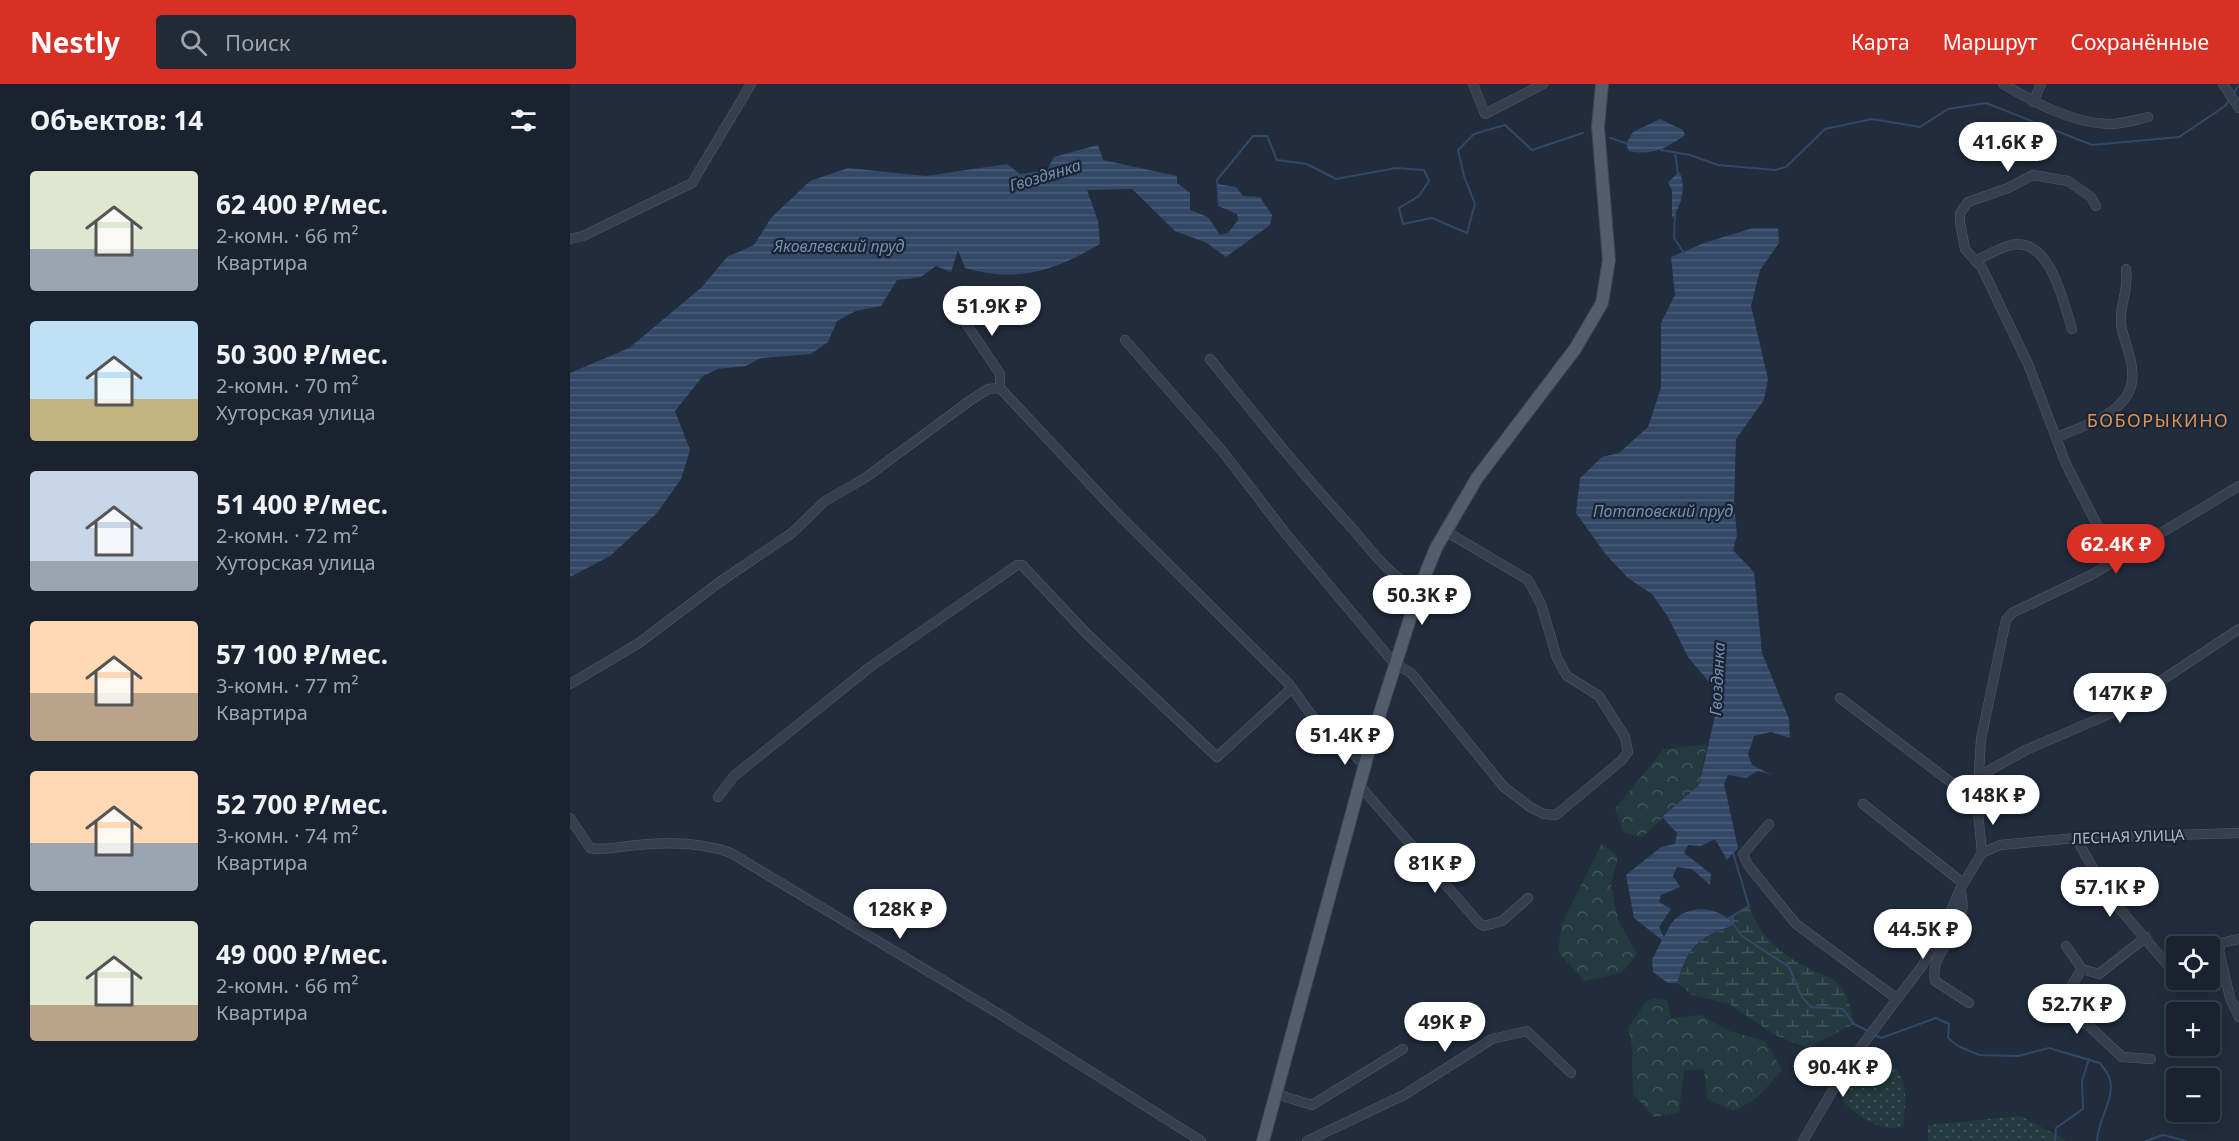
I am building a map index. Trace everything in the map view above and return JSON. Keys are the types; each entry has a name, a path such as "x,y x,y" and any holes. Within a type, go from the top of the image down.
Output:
{"main road":[{"path":"1263,1141 1373,735 1419,590 1436,548 1477,478 1575,349 1602,303 1609,260 1598,127 1602,84"}],"street":[{"path":"570,239 583,236 692,183 751,84"},
{"path":"1473,84 1485,114 1543,84"},
{"path":"2003,84 2033,102 2074,118 2108,124 2148,117"},
{"path":"2033,102 2042,84"},
{"path":"2223,84 2237,106"},
{"path":"2096,206 2091,197 2068,181 2033,175 2008,188 1972,200 1963,207 1960,222 1965,249 1976,261 2028,364 2066,464 2115,560"},
{"path":"1976,261 2009,246 2016,245 2036,251 2045,259 2052,272 2072,330"},
{"path":"2056,438 2115,410 2126,399 2132,385 2133,369 2121,323 2128,286 2126,269"},
{"path":"949,298 1000,374 1000,388 1118,514 1292,688 1312,716 1365,765"},
{"path":"1125,340 1223,452 1286,534 1394,663 1410,673 1504,787 1516,798 1544,814 1550,816 1563,811 1628,752 1625,737 1599,696 1567,676 1557,658 1541,604 1528,580 1447,532"},
{"path":"1209,359 1320,493 1375,554 1406,585 1419,590"},
{"path":"570,684 639,643 721,581 792,533 825,501 865,478 968,402 988,389 1000,388"},
{"path":"1803,1141 1863,1043 1922,966 1942,933 1962,886 1982,853 1977,802 1981,739 2006,620 2012,614 2093,574 2239,486"},
{"path":"718,797 734,776 870,667 1017,565 1022,565 1086,633 1217,757 1292,688"},
{"path":"1979,776 2026,750 2114,712 2239,629"},
{"path":"1840,698 1977,802"},
{"path":"1342,746 1373,735"},
{"path":"1360,786 1479,923 1484,926 1502,921 1528,898"},
{"path":"1863,804 1962,886 1965,906 1958,928 1936,962 1933,974 1935,981 1969,1003"},
{"path":"570,818 590,848 602,850 668,844 716,848 731,853 1006,1018 1201,1141"},
{"path":"1769,824 1743,854 1748,865 1796,924 1896,998"},
{"name":"ЛЕСНАЯ УЛИЦА","path":"1982,853 2000,845 2076,838 2239,833"},
{"path":"2076,838 2108,896 2166,962"},
{"path":"2066,946 2082,969 2099,974 2146,937"},
{"path":"2239,939 2220,943 2219,951 2230,998 2239,1017"},
{"path":"2082,969 2070,988 2067,1007 2073,1017 2088,1025 2122,1058 2151,1059"},
{"path":"1307,1141 1404,1095 1492,1039 1527,1031 1571,1073"},
{"path":"1276,1094 1312,1105 1403,1049"}],"green space":[{"path":"1707,744 1699,785 1642,837 1624,833 1615,809 1664,749"},
{"path":"1602,843 1618,857 1611,884 1618,920 1637,954 1622,973 1584,981 1558,952 1562,924"},
{"path":"1749,906 1759,927 1773,944 1799,963 1832,979 1839,985 1848,1001 1854,1024 1808,1048 1775,1035 1728,1003 1694,996 1677,983 1686,960 1696,945 1711,935 1734,926 1729,918"},
{"path":"1654,998 1667,1000 1671,1018 1701,1015 1729,1031 1765,1041 1782,1070 1757,1098 1734,1111 1707,1099 1704,1069 1684,1071 1679,1112 1654,1117 1633,1094 1632,1048 1628,1028 1647,1001"},
{"path":"1871,1052 1893,1066 1903,1082 1905,1102 1903,1127 1877,1125 1863,1118 1842,1101"},
{"path":"2020,1116 2065,1139 2064,1141 1928,1141 1928,1125"}],"water":[{"path":"1660,119 1683,130 1685,135 1672,144 1652,152 1629,151 1626,144 1633,132"},
{"name":"Яковлевский пруд","path":"1098,145 1103,160 1177,176 1177,183 1190,193 1190,210 1208,217 1220,235 1228,233 1238,220 1237,214 1218,206 1217,184 1236,187 1243,196 1260,197 1272,215 1270,225 1226,257 1207,243 1175,231 1132,189 1087,190 1098,221 1100,244 1067,261 1035,272 1002,274 965,268 958,250 951,272 936,266 921,277 897,280 881,306 856,311 837,321 828,342 811,354 761,358 746,366 718,369 703,376 675,411 690,450 681,479 657,513 610,556 570,577 570,373 629,348 702,287 727,257 754,245 771,218 810,181 848,168 926,176 1007,164 1020,174 1047,170 1054,157"},
{"path":"1679,172 1683,183 1682,196 1672,218 1672,191 1668,182"},
{"name":"Потаповский пруд","path":"1753,228 1778,228 1779,243 1760,270 1751,306 1768,379 1764,400 1736,439 1734,502 1737,536 1733,550 1754,572 1762,653 1789,719 1790,738 1771,732 1754,736 1748,754 1752,765 1772,775 1758,771 1746,778 1728,775 1724,784 1738,848 1727,860 1715,839 1701,846 1688,845 1684,853 1711,874 1710,885 1692,869 1677,867 1673,876 1680,887 1661,895 1659,902 1671,909 1659,927 1664,937 1674,920 1688,911 1697,909 1721,914 1734,925 1711,934 1696,945 1686,960 1677,983 1668,983 1653,972 1652,960 1662,940 1634,918 1626,875 1661,847 1675,844 1677,833 1662,817 1699,785 1720,695 1688,657 1668,617 1652,594 1628,578 1607,556 1576,513 1580,478 1602,457 1619,453 1648,427 1661,388 1661,323 1675,295 1671,257 1704,243"}],"waterway":[{"path":"2234,93 2239,85"},
{"path":"1661,150 1690,155 1718,165 1775,170 1786,167 1825,129 1872,119 1920,127 1948,109 1986,103 2092,145 2179,137 2225,106 2229,100"},
{"name":"Гвоздянка","path":"1219,202 1217,180 1253,136 1267,136 1277,160 1307,164 1336,179 1396,168 1424,170 1429,181 1419,196 1399,208 1403,224 1432,218 1467,233 1475,204 1464,176 1458,150 1474,134 1505,125 1532,150 1583,133"},
{"name":"Гвоздянка","path":"1610,138 1629,144"},
{"name":"Гвоздянка","path":"1675,152 1678,175"},
{"name":"Гвоздянка","path":"1675,214 1674,238 1684,253"},
{"name":"Гвоздянка","path":"1733,853 1749,906 1729,918 1742,936 1789,967 1802,997 1811,1007 1843,1009 1854,1024 1870,1032"},
{"name":"Гвоздянка","path":"1875,1035 1881,1038 1936,1018 1949,1024 1948,1038 1958,1046 1979,1055 2018,1056 2049,1048 2100,1063 2110,1080 2111,1087 2097,1141"},
{"path":"2055,1141 2056,1128 2083,1109 2082,1081 2089,1059"},
{"name":"Гвоздянка","path":"2146,1141 2163,1135 2186,1141"}],"district":[{"name":"БОБОРЫКИНО","path":"2158,421"}]}
